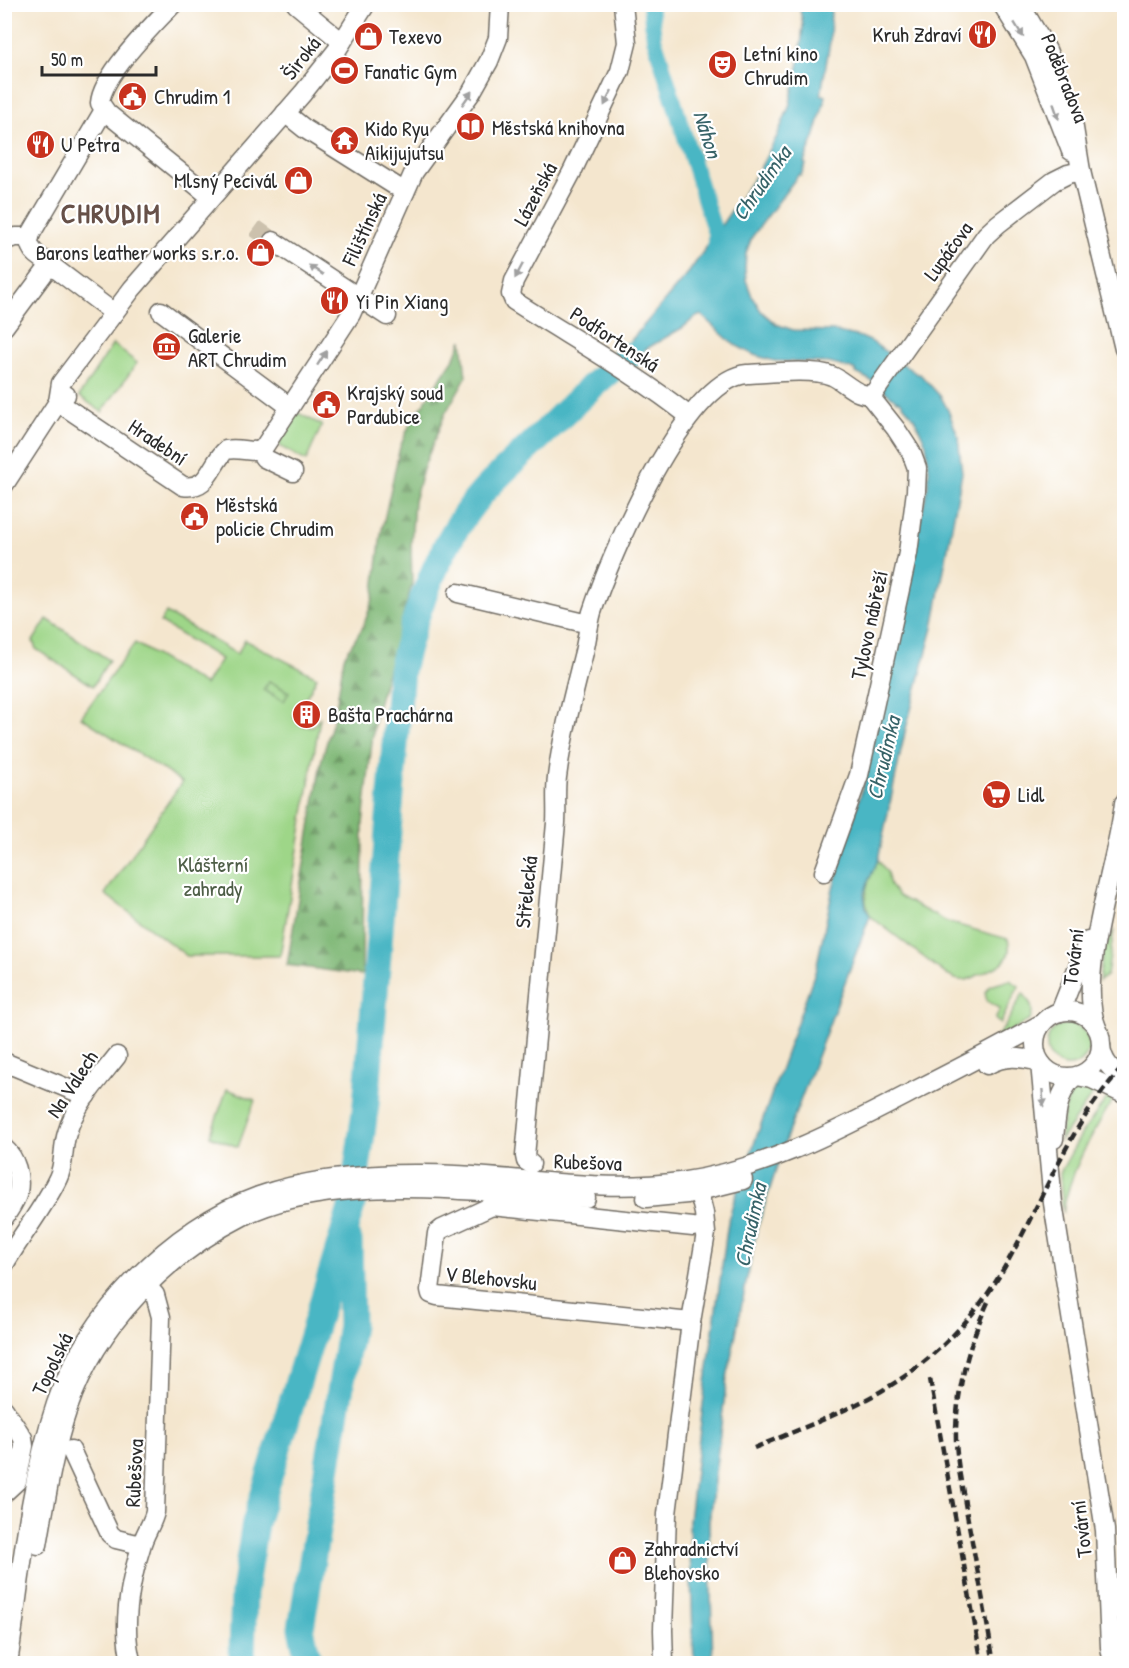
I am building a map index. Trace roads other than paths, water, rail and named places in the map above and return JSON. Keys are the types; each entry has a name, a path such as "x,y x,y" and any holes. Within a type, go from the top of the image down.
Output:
{"street":[{"path":"173,4 143,36 104,89 100,103 104,110 211,197"},
{"path":"296,4 342,42"},
{"name":"Široká","path":"4,485 58,402 71,390 82,373 101,330 211,197 287,111 342,42 366,4"},
{"name":"Filištínská","path":"259,451 264,447 351,314 414,172 475,87 498,38 500,4"},
{"name":"Lázeňská","path":"514,301 511,294 514,281 572,172 616,81 627,43 623,4"},
{"name":"Poděbradova","path":"1002,4 1033,53 1064,136 1081,171"},
{"name":"Poděbradova","path":"1020,4 1041,38 1060,79 1073,118 1081,171 1125,349"},
{"path":"104,110 30,237 29,244 50,265 114,313"},
{"path":"287,111 305,129 405,192"},
{"name":"Lupáčova","path":"874,391 979,244 992,230 1062,176 1081,171"},
{"path":"4,240 30,237"},
{"path":"273,241 387,316"},
{"path":"4,327 50,265"},
{"name":"Podfortenská","path":"514,301 637,378 689,416"},
{"path":"161,310 290,407"},
{"name":"Tylovo nábřeží","path":"747,374 826,374 861,394 874,391 911,452 917,468 908,553 859,775 824,872"},
{"name":"Střelecká","path":"531,1164 526,1161 525,1156 556,823 557,777 589,624 610,567 651,477 689,416 730,378 747,374"},
{"name":"Hradební","path":"58,402 183,486 193,487 200,484 226,450 259,451"},
{"path":"259,451 264,458 293,472"},
{"path":"458,593 589,624"},
{"name":"Tovární","path":"1125,803 1095,950 1091,985 1091,1010 1101,1051 1106,1063 1125,1078"},
{"name":"Tovární","path":"1060,1012 1107,891"},
{"path":"1075,1077 1095,1064 1100,1052 1099,1036 1090,1019 1080,1013 1060,1012 1041,1024 1034,1044 1040,1063 1056,1075 1092,1079 1125,1094"},
{"name":"Rubešova","path":"797,1154 1041,1024"},
{"name":"Na Valech","path":"4,1265 60,1174 69,1125 86,1096 117,1056"},
{"name":"Rubešova","path":"131,1662 127,1632 128,1617 141,1545 150,1529 155,1512 160,1378 160,1308 155,1295 143,1281 199,1243 245,1215 322,1186 395,1181 423,1187 495,1185 632,1198 697,1185 738,1176 882,1121 996,1060 1016,1057 1040,1063"},
{"path":"4,1062 86,1096"},
{"name":"Tovární","path":"1040,1063 1050,1176 1105,1530 1110,1647 1113,1664"},
{"name":"Tovární","path":"1050,1176 1059,1106 1065,1087 1075,1077"},
{"path":"4,1148 16,1166 18,1176 18,1193 4,1218"},
{"path":"664,1664 666,1523 691,1322 706,1233 706,1222 697,1185"},
{"name":"V Blehovsku","path":"691,1322 436,1296 431,1294 430,1290 437,1233 442,1228 488,1207 693,1227"},
{"name":"Topolská","path":"8,1664 33,1500 45,1440 57,1401 88,1338 115,1302 143,1281"},
{"name":"Topolská","path":"19,1664 52,1467 69,1407 85,1370 100,1344 143,1281"},
{"path":"4,1410 23,1438 24,1446 17,1481 4,1493"},
{"path":"71,1450 110,1534 116,1539 141,1545"}],"water":[{"name":"Chrudimka","path":"799,5 831,5 830,42 821,94 826,96 801,175 799,174 752,237 746,253 746,280 761,311 776,324 793,330 833,331 861,337 920,374 941,397 948,410 958,436 962,473 933,628 905,732 878,860 864,894 870,916 787,1136 757,1229 727,1378 709,1522 713,1663 694,1663 689,1521 728,1222 816,969 833,888 866,776 888,664 928,486 929,470 926,444 914,418 900,401 856,373 856,370 829,363 774,361 754,355 733,344 701,315 600,377 689,272 758,172 789,107 800,58 803,25"}],"waterway":[{"name":"Náhon","path":"650,4 654,38 715,233 715,255"},
{"path":"244,1664 242,1653 244,1592 255,1523 352,1205 366,1104 401,670 407,647 422,600 442,553 468,511 505,469 586,392 630,355"},
{"path":"309,1664 301,1628 351,1325 349,1241"}],"tunnel":[{"path":"255,228 273,241"}],"railway":[{"path":"754,1448 836,1414 883,1390 920,1365 954,1334 996,1281 1073,1135 1105,1088 1124,1066"},
{"path":"988,1302 975,1333 966,1364 959,1396 956,1440 994,1664"},
{"path":"930,1379 982,1664"}],"place":[{"name":"Kruh Zdraví","path":"983,34"},
{"name":"Texevo","path":"368,36"},
{"name":"Letní kino Chrudim","path":"723,65"},
{"name":"Fanatic Gym","path":"344,71"},
{"name":"Chrudim 1","path":"133,96"},
{"name":"Městská knihovna","path":"471,127"},
{"name":"Kido Ryu Aikijujutsu","path":"344,140"},
{"name":"U Petra","path":"40,144"},
{"name":"Mlsný Pecivál","path":"298,180"},
{"name":"Barons leather works s.r.o.","path":"260,252"},
{"name":"Yi Pin Xiang","path":"335,301"},
{"name":"Galerie ART Chrudim","path":"167,347"},
{"name":"Krajský soud Pardubice","path":"326,404"},
{"name":"Městská policie Chrudim","path":"195,516"},
{"name":"Bašta Prachárna","path":"307,714"},
{"name":"Lidl","path":"997,794"},
{"name":"Zahradnictví Blehovsko","path":"623,1560"}],"district":[{"name":"CHRUDIM","path":"111,213"}],"park label":[{"name":"Klášterní zahrady","path":"213,876"}]}
